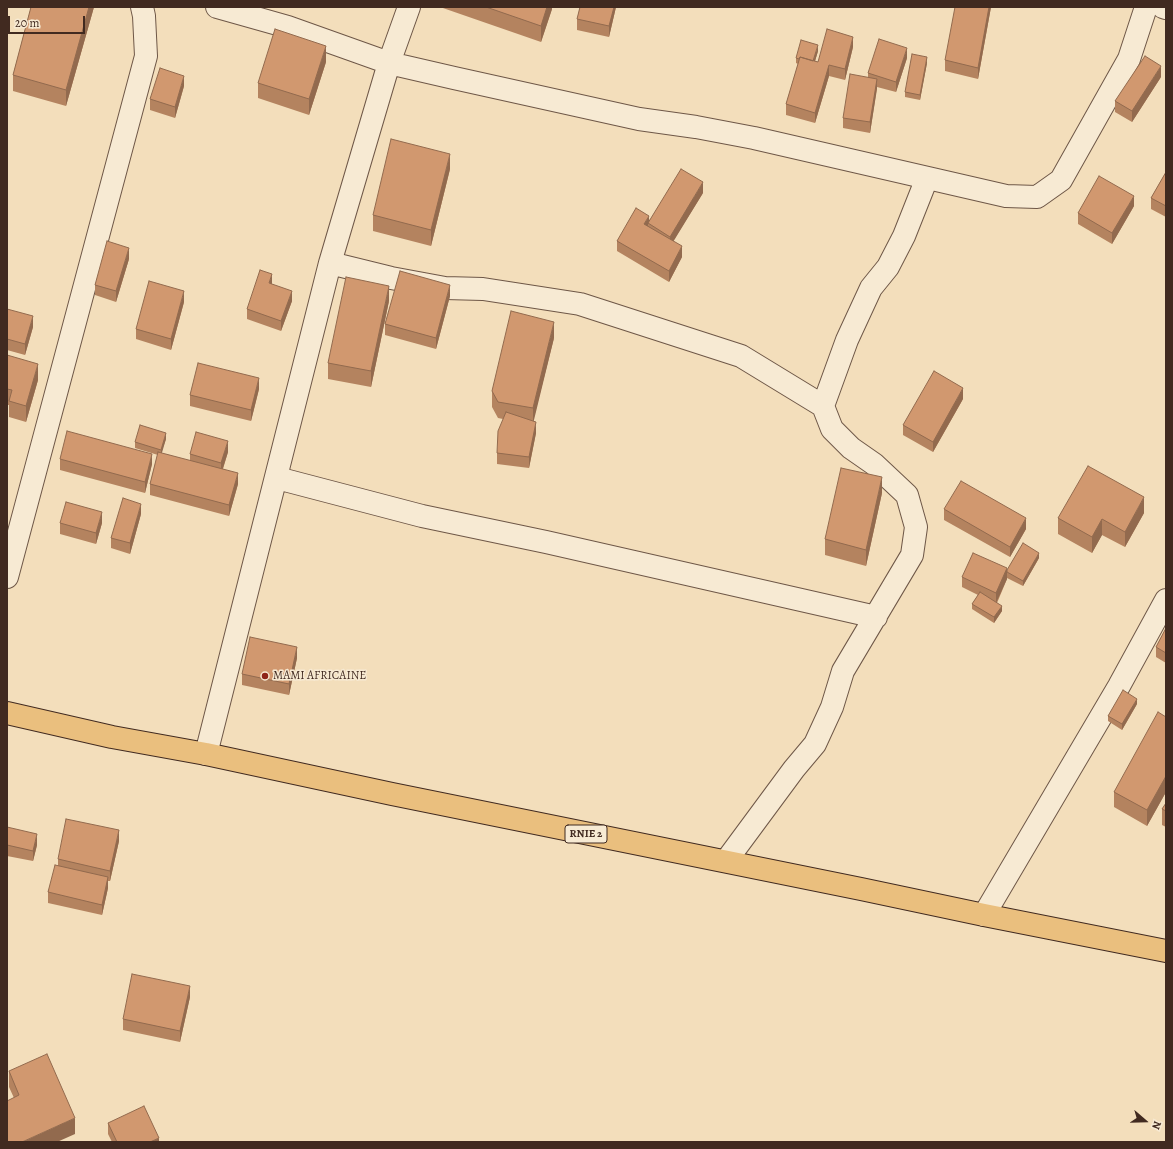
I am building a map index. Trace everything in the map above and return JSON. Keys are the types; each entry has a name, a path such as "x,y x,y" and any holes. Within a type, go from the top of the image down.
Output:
{"main road":[{"name":"RNIE 2","path":"7,713 112,737 206,754 408,797 1166,951"}],"street":[{"path":"7,577 146,56 144,16 142,7"},
{"path":"217,7 288,27 389,63 631,117 754,138 1006,196 1021,197 1037,197 1060,180 1128,59 1146,7"},
{"path":"206,754 277,478 330,263 389,63 409,7"},
{"path":"1162,7 1166,8"},
{"path":"823,406 847,340 871,288 888,267 927,178"},
{"path":"330,263 391,278 445,288 483,289 580,304 741,356 823,406 832,429 851,448 874,464 907,495 916,527 912,555 843,671 832,707 815,744 726,862"},
{"path":"277,478 422,516 554,544 876,617"},
{"path":"984,915 1119,686 1166,600"}],"building":[{"path":"31,7 89,7 66,90 13,75"},
{"path":"486,7 547,7 541,26"},
{"path":"580,7 614,7 609,26 577,19"},
{"path":"955,7 989,7 978,68 945,60"},
{"path":"275,29 326,46 309,99 258,83"},
{"path":"827,29 853,37 845,69 829,65 815,113 786,104 800,57 818,62"},
{"path":"879,39 907,48 896,82 868,73"},
{"path":"801,40 818,45 813,61 800,57 799,59 796,58"},
{"path":"912,54 927,57 920,95 905,92"},
{"path":"1145,56 1161,66 1132,111 1115,101"},
{"path":"160,68 184,76 175,107 150,99"},
{"path":"850,74 877,79 870,122 843,118"},
{"path":"391,139 450,154 431,230 373,215"},
{"path":"681,169 703,182 670,237 648,223"},
{"path":"1166,172 1166,206 1151,198"},
{"path":"1099,176 1134,196 1112,233 1078,213"},
{"path":"636,208 649,216 644,224 682,246 669,271 617,241"},
{"path":"107,241 129,248 116,291 95,285"},
{"path":"260,270 272,274 269,283 292,291 281,321 247,309"},
{"path":"400,271 450,285 436,338 385,324"},
{"path":"346,277 389,286 371,371 328,363"},
{"path":"149,281 184,291 171,339 136,329"},
{"path":"7,309 33,316 25,344 7,339"},
{"path":"511,311 554,322 533,408 498,402 492,391"},
{"path":"7,355 38,364 26,406 9,401 12,390 7,389"},
{"path":"198,363 259,378 251,410 190,395"},
{"path":"934,371 963,388 933,442 903,425"},
{"path":"506,412 536,422 529,457 497,453 498,431"},
{"path":"140,425 166,433 161,450 135,442"},
{"path":"67,431 152,454 145,482 60,459"},
{"path":"196,432 228,441 221,463 190,454"},
{"path":"158,452 238,473 229,505 150,484"},
{"path":"1088,466 1144,497 1125,532 1102,519 1092,537 1058,518"},
{"path":"841,468 882,477 866,550 825,539"},
{"path":"961,481 1026,518 1010,547 944,509"},
{"path":"123,498 141,504 130,543 111,538"},
{"path":"66,502 102,512 96,533 60,523"},
{"path":"1023,543 1039,553 1023,581 1007,572 1007,570"},
{"path":"973,553 1007,568 996,593 962,577"},
{"path":"980,592 1002,606 994,617 972,604"},
{"path":"1166,628 1166,653 1156,647"},
{"path":"250,637 297,647 289,684 242,674"},
{"path":"1123,690 1137,699 1122,724 1108,716"},
{"path":"1158,712 1166,717 1166,776 1147,810 1114,792"},
{"path":"1166,803 1166,811 1162,809"},
{"path":"66,819 119,830 110,871 58,859"},
{"path":"7,827 37,834 33,851 7,845"},
{"path":"55,865 108,877 102,905 48,892"},
{"path":"132,974 190,986 180,1031 123,1019"},
{"path":"47,1054 75,1118 22,1142 7,1142 7,1101 19,1095 9,1071"},
{"path":"144,1106 159,1138 150,1142 117,1142 108,1123"}],"place":[{"name":"MAMI AFRICAINE","path":"265,676"}]}
